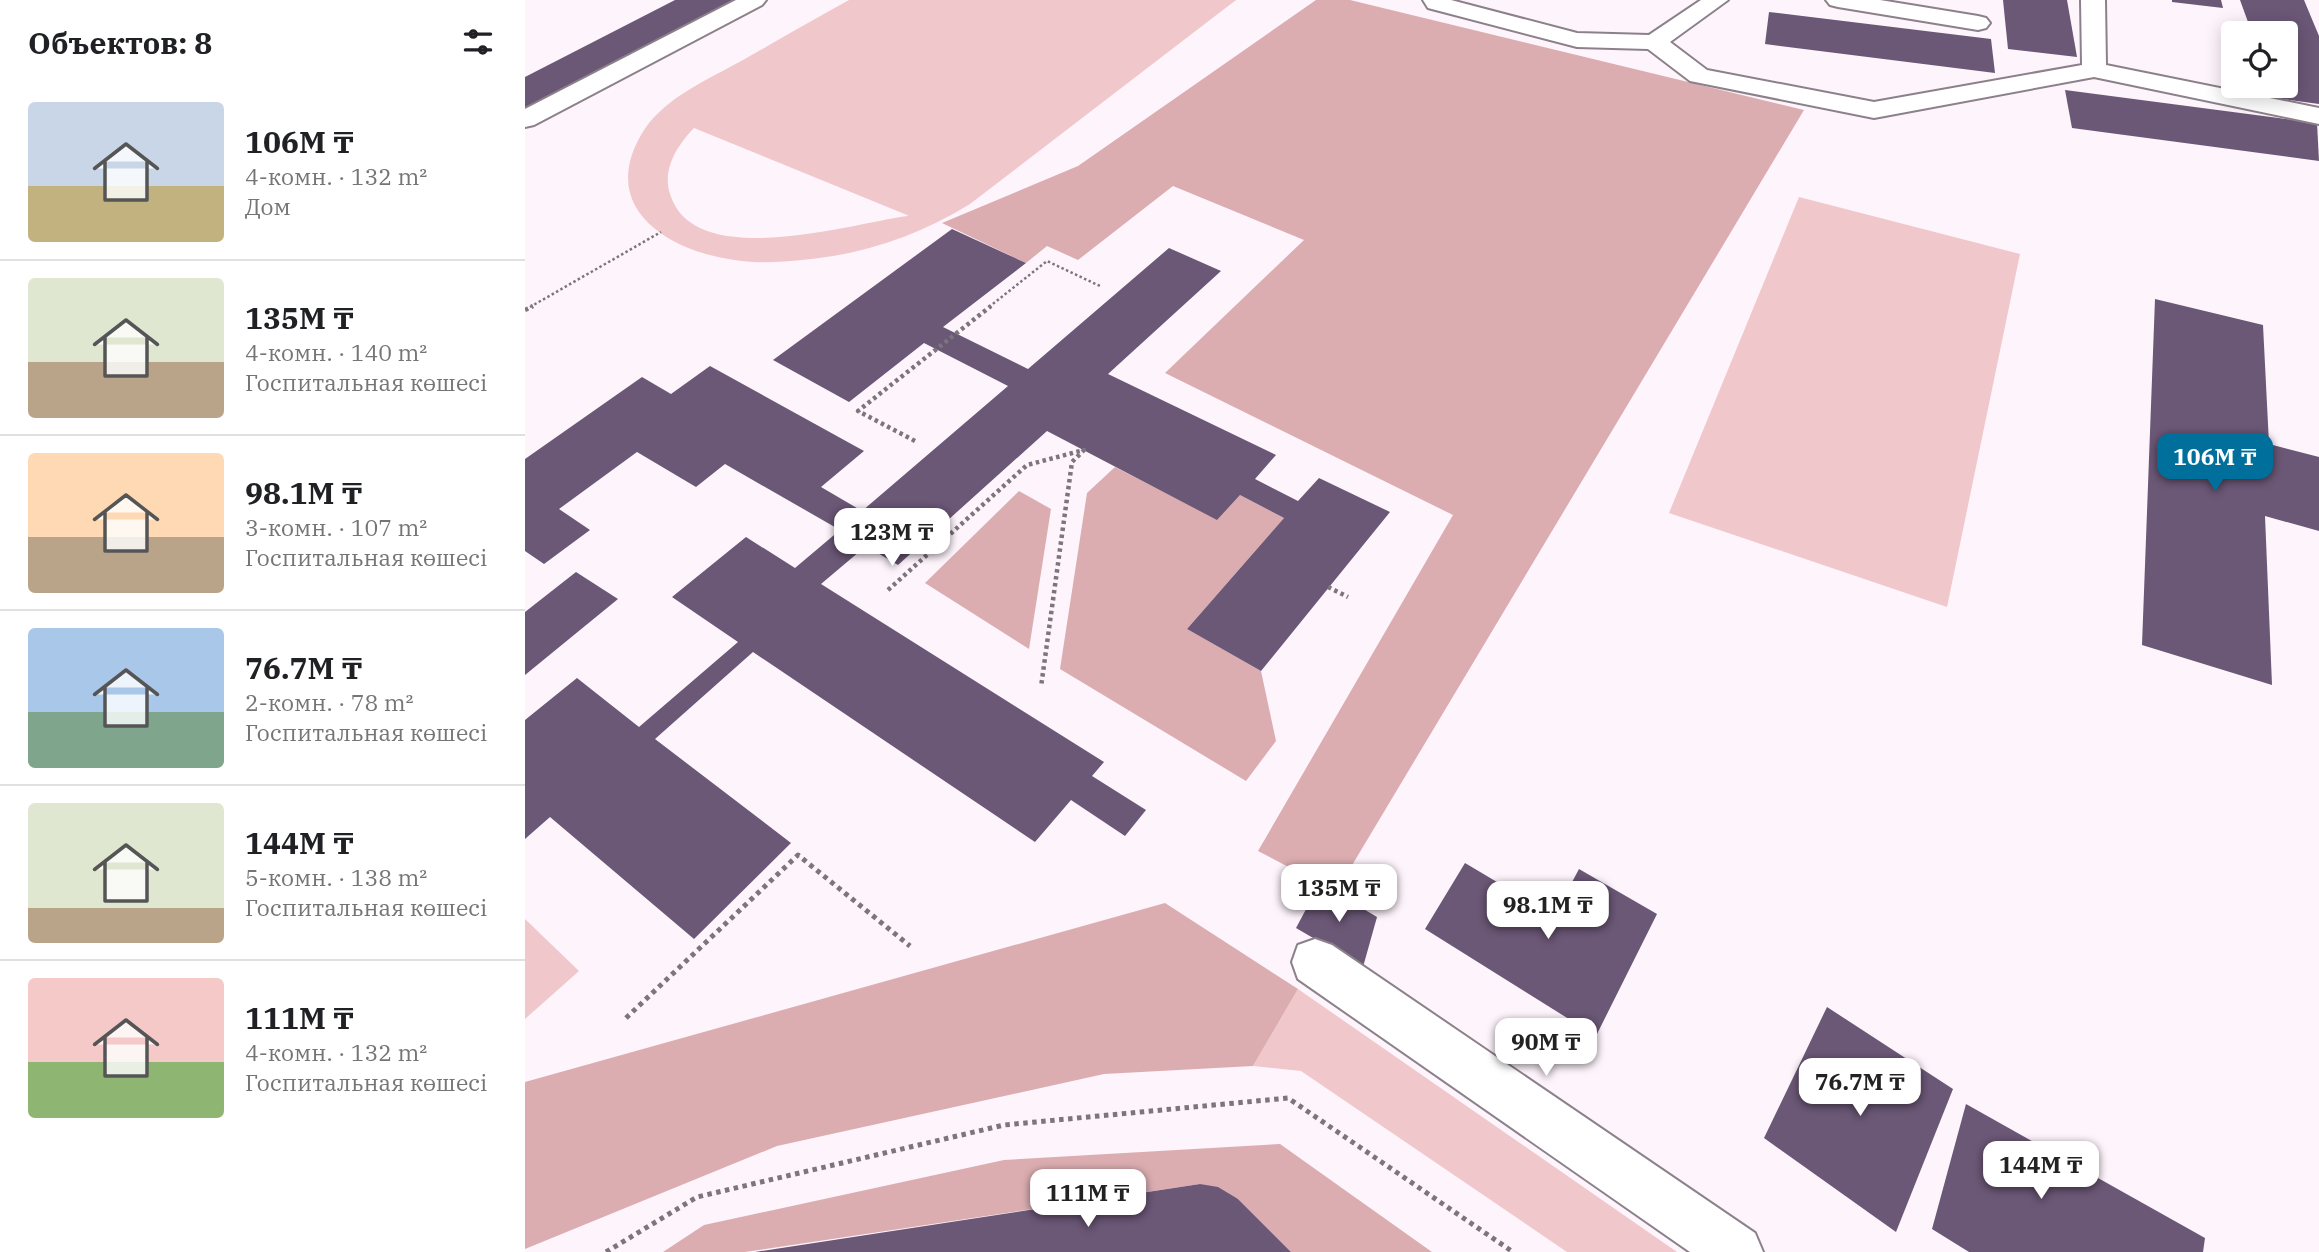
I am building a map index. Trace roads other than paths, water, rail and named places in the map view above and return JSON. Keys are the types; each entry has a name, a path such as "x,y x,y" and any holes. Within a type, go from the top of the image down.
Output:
{"street":[{"path":"525,119 754,0"},
{"path":"1435,0 1436,3 1528,29 1577,40 1654,42 1699,76 1874,110 2094,70 2319,116"},
{"path":"1654,42 1716,0"},
{"path":"1838,0 1978,23"},
{"path":"2093,0 2094,70"},
{"path":"1315,962 1736,1252"}]}
